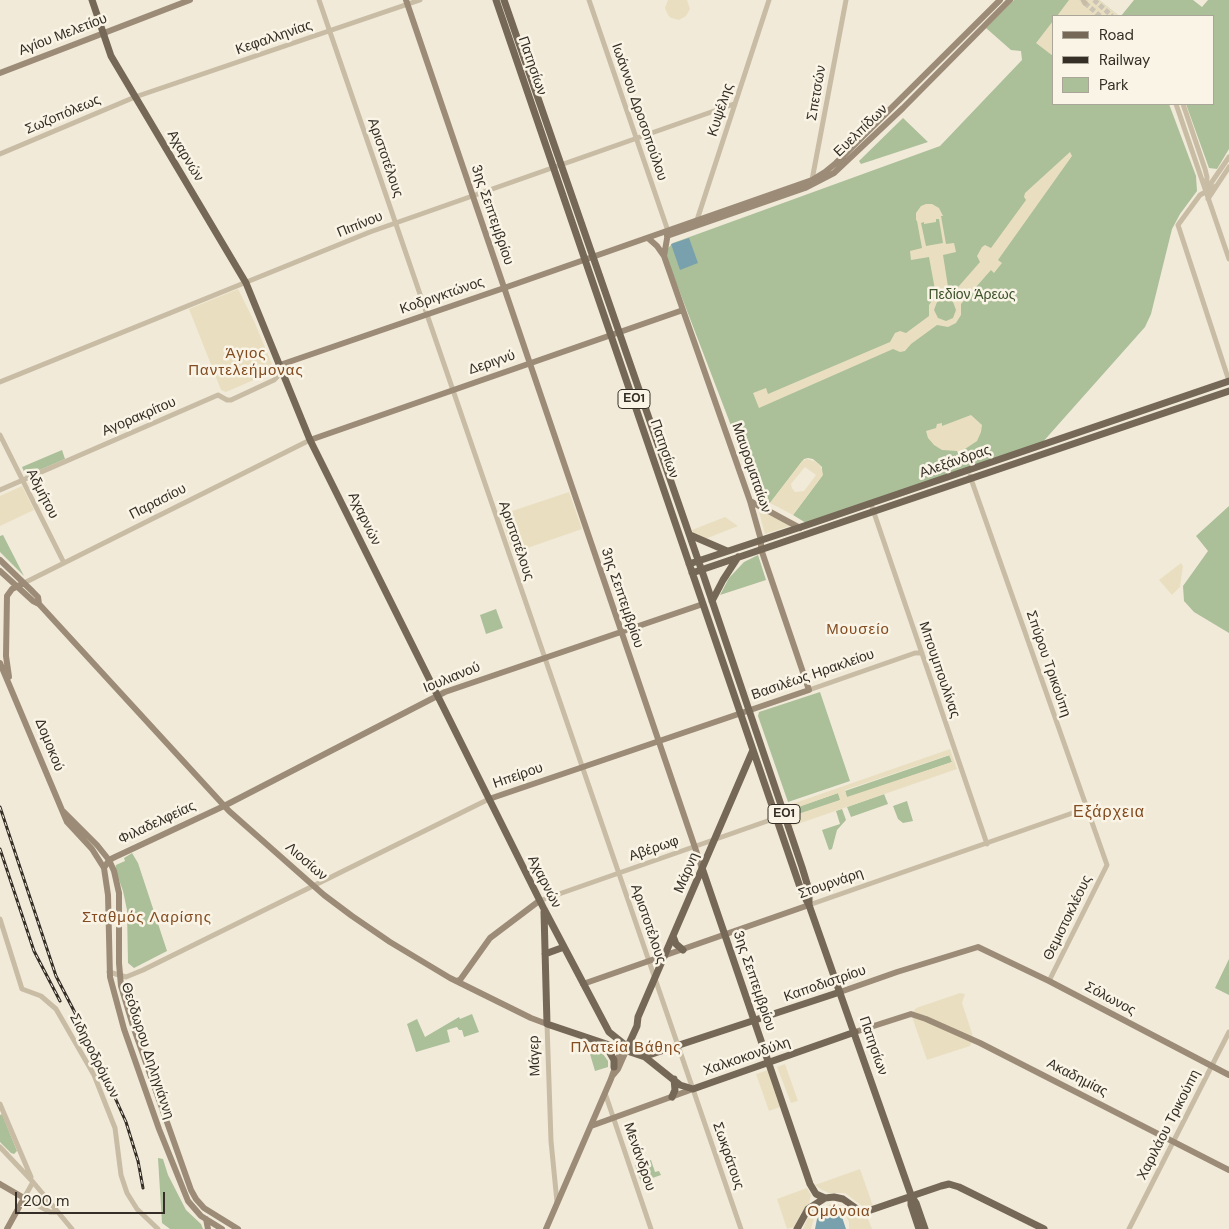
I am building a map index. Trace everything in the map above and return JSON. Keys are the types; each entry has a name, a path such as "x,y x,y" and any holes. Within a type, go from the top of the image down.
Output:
{"main road":[{"name":"Αχαρνών","path":"92,0 112,56 246,283 310,440 544,909 609,1032 625,1048"},
{"name":"Αγίου Μελετίου","path":"0,73 190,0"},
{"name":"Πατησίων","path":"496,0 589,258 692,573 802,893 809,905 911,1196"},
{"name":"Πατησίων","path":"504,0 557,166"},
{"name":"Ευελπίδων","path":"695,224 812,180 825,172 1000,0"},
{"name":"Ευελπίδων","path":"695,224 805,188 828,177 842,167 903,108 1010,0"},
{"name":"3ης Σεπτεμβρίου","path":"406,2 811,1187 816,1194 825,1198"},
{"name":"Κοδριγκτώνος","path":"282,368 589,258 695,224"},
{"name":"Μαυροματαίων","path":"664,256 668,234"},
{"name":"Μαυροματαίων","path":"648,238 664,256 750,502 761,540 760,549 808,690"},
{"name":"Δεριγνύ","path":"310,440 683,310"},
{"name":"Πατησίων","path":"615,334 699,560 809,890 809,905"},
{"name":"Αλεξάνδρας","path":"689,564 871,504 1229,381"},
{"name":"Αλεξάνδρας","path":"692,573 1229,390"},
{"path":"750,502 800,528"},
{"path":"690,535 727,551"},
{"path":"712,601 738,557"},
{"name":"Λιοσίων","path":"0,560 38,597 39,604"},
{"name":"Λιοσίων","path":"0,571 39,604 224,806 314,886 352,916 395,945 459,982 531,1018 605,1044 625,1048"},
{"name":"Παρασίου","path":"17,586 24,583"},
{"name":"Δομοκού","path":"12,689 6,658 7,596 9,591 17,586"},
{"name":"Ιουλιανού","path":"224,806 438,696 703,604"},
{"name":"Δομοκού","path":"0,663 62,809"},
{"name":"Βασιλέως Ηρακλείου","path":"740,713 808,690"},
{"name":"Ηπείρου","path":"489,799 740,713"},
{"name":"Μάρνη","path":"546,1229 605,1094 614,1067 635,1030 638,1017 758,739"},
{"path":"742,776 749,770 761,774"},
{"name":"Φιλαδελφείας","path":"104,868 109,860 224,806"},
{"name":"Θεόδωρου Δηληγιάννη","path":"62,809 109,860 117,879 120,893 120,976 132,1022 192,1190 196,1199 223,1227"},
{"name":"Θεόδωρου Δηληγιάννη","path":"62,809 71,829 92,849 104,868 108,895 109,972 124,1029 188,1201 206,1219 223,1227 238,1229"},
{"path":"459,982 490,938 540,901"},
{"name":"Στουρνάρη","path":"583,984 809,905"},
{"name":"Μάγερ","path":"544,909 547,1024"},
{"path":"673,936 676,944 683,950"},
{"path":"545,954 564,947"},
{"name":"Σόλωνος","path":"978,947 1049,981 1229,1075"},
{"name":"Καποδιστρίου","path":"625,1048 652,1054 897,972 978,947"},
{"name":"Χαλκοκονδύλη","path":"591,1126 854,1032 911,1014"},
{"name":"Ακαδημίας","path":"911,1014 973,1039 1229,1170"},
{"name":"Μάρνη","path":"612,1076 618,1069 632,1025 638,1017"},
{"path":"635,1030 636,1041 642,1051"},
{"path":"605,1044 614,1060 614,1067"},
{"path":"625,1048 647,1058 680,1084 693,1089"},
{"path":"672,1097 675,1090 674,1079"},
{"path":"0,1184 24,1198 7,1229"},
{"path":"797,1229 808,1209 825,1198 843,1199 860,1211 865,1212 944,1185 952,1185 1044,1229"},
{"name":"ΕΟ1","path":"911,1196 911,1205 919,1229"},
{"name":"ΕΟ1","path":"911,1196 916,1203 925,1229"},
{"path":"206,1219 208,1229"}],"street":[{"name":"Αριστοτέλους","path":"319,0 693,1089"},
{"name":"Κεφαλληνίας","path":"135,97 329,31 406,2 420,0"},
{"name":"Ιωάννου Δροσοπούλου","path":"589,0 668,234"},
{"name":"Κυψέλης","path":"695,224 770,0"},
{"name":"Σπετσών","path":"812,180 846,0"},
{"name":"Σωζοπόλεως","path":"0,154 135,97"},
{"name":"Πιπίνου","path":"0,382 395,223 734,104"},
{"path":"1176,105 1229,259"},
{"path":"1183,105 1205,169 1207,177 1206,191"},
{"path":"1206,191 1229,157"},
{"path":"1208,199 1229,167"},
{"path":"1205,169 1212,173 1219,171"},
{"path":"805,188 812,180"},
{"path":"1216,186 1198,197 1178,225 1229,381"},
{"name":"Αγορακρίτου","path":"0,490 218,395 231,400 274,380 282,368"},
{"name":"Αδμήτου","path":"0,434 64,563"},
{"name":"Παρασίου","path":"24,583 310,440"},
{"name":"Σπύρου Τρικούπη","path":"968,470 1107,865"},
{"name":"Μπουμπουλίνας","path":"871,504 987,844"},
{"name":"Βασιλέως Ηρακλείου","path":"808,690 915,653 922,653"},
{"name":"Ηπείρου","path":"120,976 129,976 144,970 489,799"},
{"name":"Στουρνάρη","path":"809,905 1087,808"},
{"name":"Αβέρωφ","path":"540,901 776,818"},
{"name":"Θεμιστοκλέους","path":"1049,981 1107,865"},
{"name":"Σιδηροδρόμων","path":"0,919 22,989 41,996 52,1004 75,1040 98,1082 112,1121 127,1193 137,1209 158,1229"},
{"path":"109,972 120,976"},
{"name":"Μάγερ","path":"547,1024 551,1140 557,1202"},
{"name":"Χαριλάου Τρικούπη","path":"1130,1229 1229,1032"},
{"name":"Σωκράτους","path":"693,1089 741,1229"},
{"name":"Μενάνδρου","path":"605,1094 651,1229"},
{"path":"0,1104 33,1182"},
{"path":"0,1147 33,1182 72,1229"},
{"path":"10,1158 15,1158 21,1153"},
{"path":"33,1182 24,1198 50,1212 57,1212"}],"green space":[{"name":"Πεδίον Άρεως","path":"1014,0 1079,0 1083,5 1088,0 1099,0 1118,15 1052,15 1052,105 1169,105 1196,176 1197,191 1180,214 1172,229 1151,314 1145,327 1041,444 806,523 793,515 822,476 822,467 813,459 804,459 770,503 758,496 666,256 668,248 673,243 940,146 1022,60 1021,51 1011,50 986,28"},
{"path":"1134,0 1193,0 1202,7 1208,0 1229,0 1229,149 1217,169 1209,168 1186,105 1214,105 1214,15 1122,15"},
{"path":"903,118 928,142 861,164 859,161"},
{"path":"62,450 65,459 26,476 22,467"},
{"path":"1229,506 1229,633 1194,612 1184,601 1183,586 1208,551 1196,536"},
{"path":"3,535 24,576 0,552 0,536"},
{"path":"758,555 766,580 720,595 729,578 744,562"},
{"path":"496,609 503,628 486,634 480,615"},
{"path":"820,692 850,781 788,802 758,716 759,712"},
{"path":"950,755 952,762 847,798 845,791"},
{"path":"838,793 841,800 795,816 792,809"},
{"path":"884,794 888,804 851,817 847,807"},
{"path":"907,801 913,821 903,823 898,819 893,806"},
{"path":"842,809 846,820 837,830 832,849 829,850 822,830 840,824 836,811"},
{"path":"132,853 138,863 167,951 134,968 128,963 127,910 115,869 116,865 125,861 124,858"},
{"path":"1229,959 1229,995 1215,988"},
{"path":"472,1014 479,1032 464,1037 462,1030 459,1030 457,1027 447,1030 450,1042 416,1052 407,1024 417,1019 425,1037 459,1017 460,1019"},
{"name":"Πλατεία Βάθης","path":"587,1044 603,1054 608,1061 608,1067 595,1071"},
{"path":"2,1114 17,1151 14,1154 0,1142 0,1115"},
{"path":"158,1158 163,1159 168,1175 186,1210 201,1224 203,1229 170,1229 162,1223"},
{"path":"651,1160 655,1172 659,1171 661,1175 641,1182 635,1165"}],"shaded area":[{"path":"668,0 687,0 690,9 686,16 679,20 671,18 665,8"},
{"path":"1069,0 1079,0 1083,5 1088,0 1099,0 1118,15 1058,15"},
{"path":"1052,22 1052,55 1036,43"},
{"path":"1070,152 1072,156 998,260 1002,263 994,273 991,270 961,304 961,315 956,323 948,327 937,325 911,344 905,351 900,352 893,349 759,408 753,393 766,388 768,394 890,342 895,333 900,331 906,333 929,316 929,305 936,295 929,257 911,260 910,251 922,248 916,220 916,213 921,206 932,204 939,208 943,216 941,216 946,244 954,243 956,252 943,255 949,293 952,294 980,262 977,256 982,247 985,245 991,248 1026,200 1024,197 1025,193","holes":["936,219 939,219 943,243 926,246 921,223 936,222","945,299 953,302 956,310 953,318 946,321 938,318 934,310 937,302"]},
{"path":"238,289 255,323 276,374 270,373 226,392 221,390 189,309"},
{"path":"971,415 982,425 977,441 965,449 968,458 961,460 957,451 942,450 928,438 926,431 936,428 937,424 942,423 942,426"},
{"path":"807,459 819,464 823,475 793,515 770,503 802,461","holes":["805,467 816,475 804,491 795,492 792,488 791,484"]},
{"path":"22,486 34,510 0,526 0,496"},
{"path":"569,492 582,529 513,553 500,515"},
{"path":"761,511 790,526 765,534 759,512"},
{"path":"725,517 738,526 705,539 693,534 692,530"},
{"path":"1181,563 1183,566 1180,587 1172,595 1159,580"},
{"path":"950,749 957,769 792,826 786,806","holes":["949,755 952,762 847,797 845,790","838,793 840,800 795,815 793,809"]},
{"path":"960,993 965,994 962,1003 972,1033 973,1039 970,1046 927,1060 911,1014 916,1008"},
{"path":"785,1064 798,1101 791,1103 777,1067"},
{"path":"768,1070 780,1107 769,1111 756,1074"},
{"path":"860,1169 873,1206 862,1206 845,1193 829,1193 815,1185"},
{"path":"807,1188 811,1195 809,1204 801,1213 794,1227 787,1229 777,1199"},
{"path":"827,1205 841,1205 858,1218 868,1219 872,1229 849,1229 849,1222 846,1216 830,1208 818,1213 814,1218 811,1229 803,1229 812,1213"}],"water":[{"path":"689,238 698,263 680,270 671,244"},
{"path":"829,1212 842,1217 846,1229 815,1229 817,1219"}],"tunnel":[{"path":"1094,0 1111,15"},
{"path":"1085,3 1099,15"}],"railway":[{"path":"0,807 56,976 89,1040 126,1122 138,1161 143,1188"},
{"path":"0,849 34,951 60,1001"}],"district":[{"name":"Άγιος Παντελεήμονας","path":"246,362"},
{"name":"Μουσείο","path":"858,630"},
{"name":"Εξάρχεια","path":"1109,813"},
{"name":"Σταθμός Λαρίσης","path":"147,918"},
{"name":"Πλατεία Βάθης","path":"626,1048"},
{"name":"Ομόνοια","path":"839,1212"}]}
